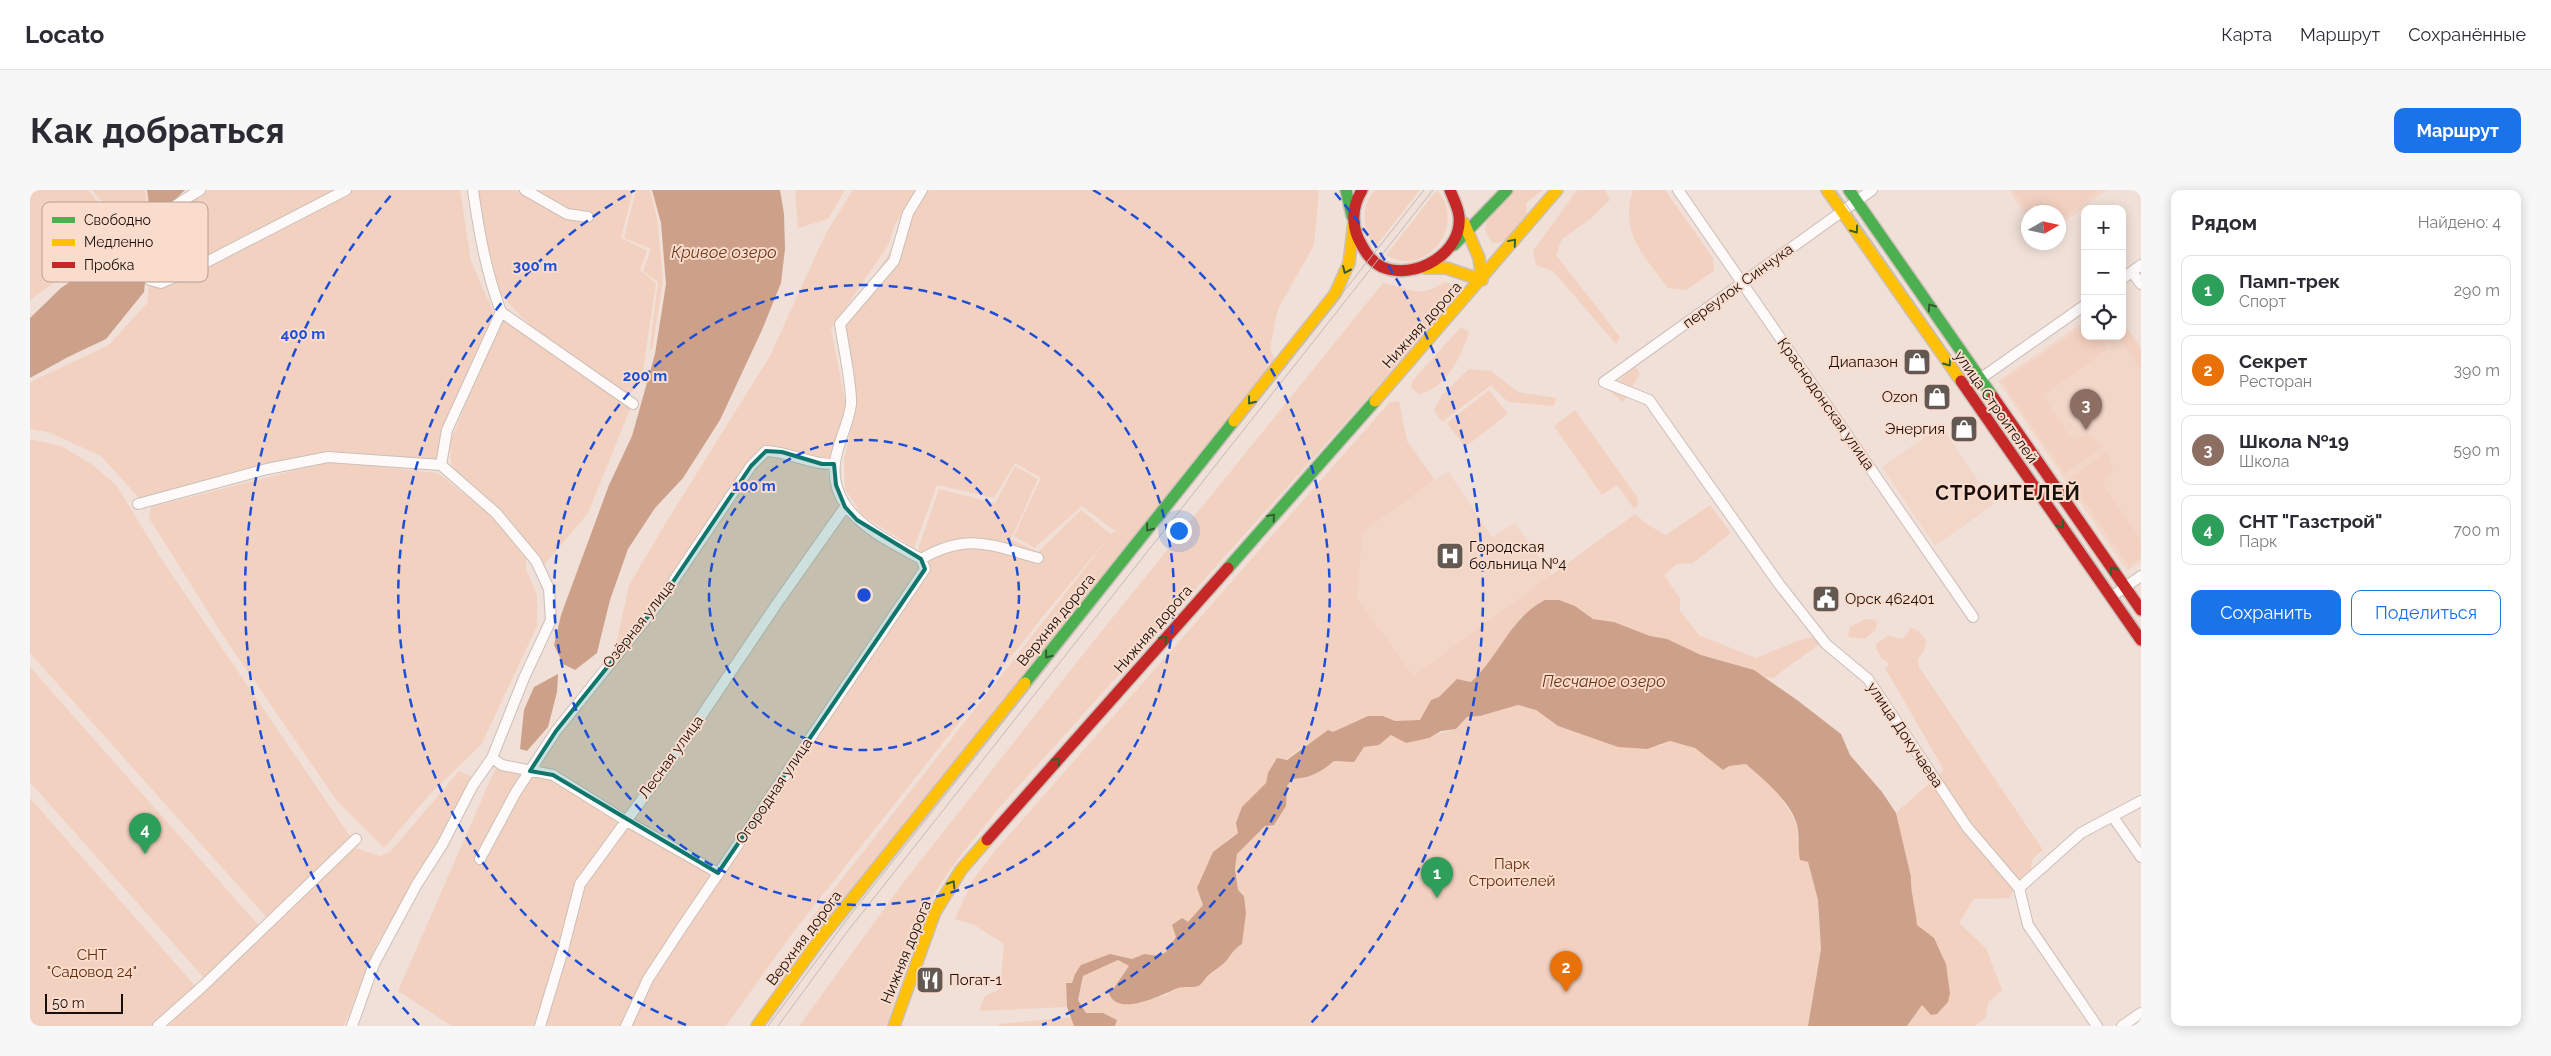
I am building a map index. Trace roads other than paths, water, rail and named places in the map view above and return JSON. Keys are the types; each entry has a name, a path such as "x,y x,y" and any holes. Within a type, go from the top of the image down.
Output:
{"main road":[{"path":"1346,190 1361,246 1379,264 1396,270 1446,268 1482,280 1479,258 1450,190"},
{"name":"Верхняя дорога","path":"757,1026 820,939 1335,294 1349,263 1356,204 1362,190"},
{"path":"1422,269 1434,263 1445,254 1508,190"},
{"name":"Нижняя дорога","path":"894,1026 935,912 961,870 1482,280 1557,190"},
{"name":"улица Строителей","path":"1827,190 2111,597 2137,625 2141,640"},
{"name":"улица Строителей","path":"1849,190 2141,610"},
{"path":"1445,254 1456,235 1458,210"}],"street":[{"path":"182,202 200,190"},
{"path":"208,259 346,190"},
{"path":"473,190 480,242 489,281 501,312 633,404"},
{"path":"526,190 567,214 588,217"},
{"path":"922,190 908,213 894,261 840,324 851,403 834,464 836,485 846,507 857,520 921,559 941,547 979,542 1038,558"},
{"name":"Краснодонская улица","path":"1678,190 1741,284 1902,512 1973,617"},
{"name":"переулок Синчука","path":"1604,382 1872,190"},
{"path":"2126,276 2137,268 2141,284"},
{"path":"1966,389 2081,308"},
{"path":"442,465 448,430 501,312"},
{"name":"улица Докучаева","path":"1604,382 1650,400 1779,584 1826,644 1868,679 1967,827 2019,888 2028,925 2097,1026"},
{"name":"Озёрная улица","path":"480,859 530,770 556,731 658,604 725,502 756,460 766,451 782,452 822,464 834,464"},
{"path":"138,504 267,469 328,457 442,465 496,513 536,562 549,589 551,620 524,678 492,758 473,785 442,845 417,884 374,964 352,1026"},
{"name":"Лесная улица","path":"540,1026 563,950 580,884 625,820 679,749 778,602 846,507"},
{"path":"2087,563 2101,553"},
{"name":"Огородная улица","path":"626,1026 648,979 924,569 921,559"},
{"path":"2111,597 2141,576"},
{"path":"492,758 502,765 553,775 625,820 718,873"},
{"path":"2019,888 2081,833 2113,818 2141,801"},
{"path":"2113,818 2141,857"},
{"path":"158,1026 203,986 356,839"},
{"path":"2122,1026 2141,1013"}],"water":[{"path":"147,190 185,190 172,202 149,202"},
{"name":"Кривое озеро","path":"652,190 780,190 784,214 785,249 781,283 762,330 720,420 683,478 655,508 628,549 610,600 597,653 575,670 563,664 554,645 561,615 609,485 632,436 655,354 666,284 661,223"},
{"path":"70,282 145,282 144,292 106,339 30,378 30,318"},
{"name":"Песчаное озеро","path":"1545,600 1559,600 1575,606 1593,619 1614,622 1650,636 1667,639 1701,655 1754,670 1841,734 1850,755 1882,792 1896,813 1911,877 1917,925 1934,938 1946,964 1950,993 1948,1002 1937,1014 1931,1015 1922,1005 1907,1026 1808,1026 1821,949 1818,900 1808,862 1800,860 1798,829 1791,811 1777,793 1746,764 1729,766 1723,770 1695,748 1670,741 1647,749 1618,747 1558,726 1536,710 1518,705 1480,716 1467,717 1456,729 1441,731 1429,738 1406,743 1391,735 1379,745 1364,747 1354,762 1334,761 1314,774 1292,779 1287,786 1286,806 1274,825 1265,826 1237,854 1235,869 1238,890 1244,896 1246,913 1242,944 1235,949 1225,962 1196,987 1178,988 1139,1003 1119,1003 1112,998 1108,989 1114,988 1129,966 1118,960 1083,976 1078,1000 1086,1013 1103,1013 1117,1020 1115,1026 1074,1026 1067,1007 1066,983 1072,983 1081,965 1110,954 1132,959 1144,954 1159,956 1166,952 1176,937 1172,925 1182,918 1188,922 1203,905 1197,888 1213,852 1238,833 1236,823 1242,807 1266,783 1268,773 1277,758 1287,760 1328,730 1333,732 1368,716 1383,716 1395,721 1420,720 1431,700 1439,697 1457,679 1471,682 1481,672 1523,617"},
{"path":"558,674 557,692 548,727 527,751 520,749 524,710 534,687"}],"tram line":[{"path":"768,1026 848,918 1424,190"},
{"path":"778,1026 847,932 1433,190"},
{"path":"1836,190 2141,630"}],"place":[{"name":"Диапазон","path":"1917,362"},
{"name":"Ozon","path":"1937,397"},
{"name":"Энергия","path":"1964,429"},
{"name":"Школа №19","path":"2086,430"},
{"name":"Городская больница №4","path":"1450,556"},
{"name":"Орск 462401","path":"1826,599"},
{"name":"СНТ \"Газстрой\"","path":"145,854"},
{"name":"Памп-трек","path":"1437,898"},
{"name":"Погат-1","path":"930,980"},
{"name":"Секрет","path":"1566,992"}],"district":[{"name":"СТРОИТЕЛЕЙ","path":"2008,493"}],"park label":[{"name":"Парк Строителей","path":"1512,872"},
{"name":"СНТ \"Садовод 24\"","path":"92,964"}]}
